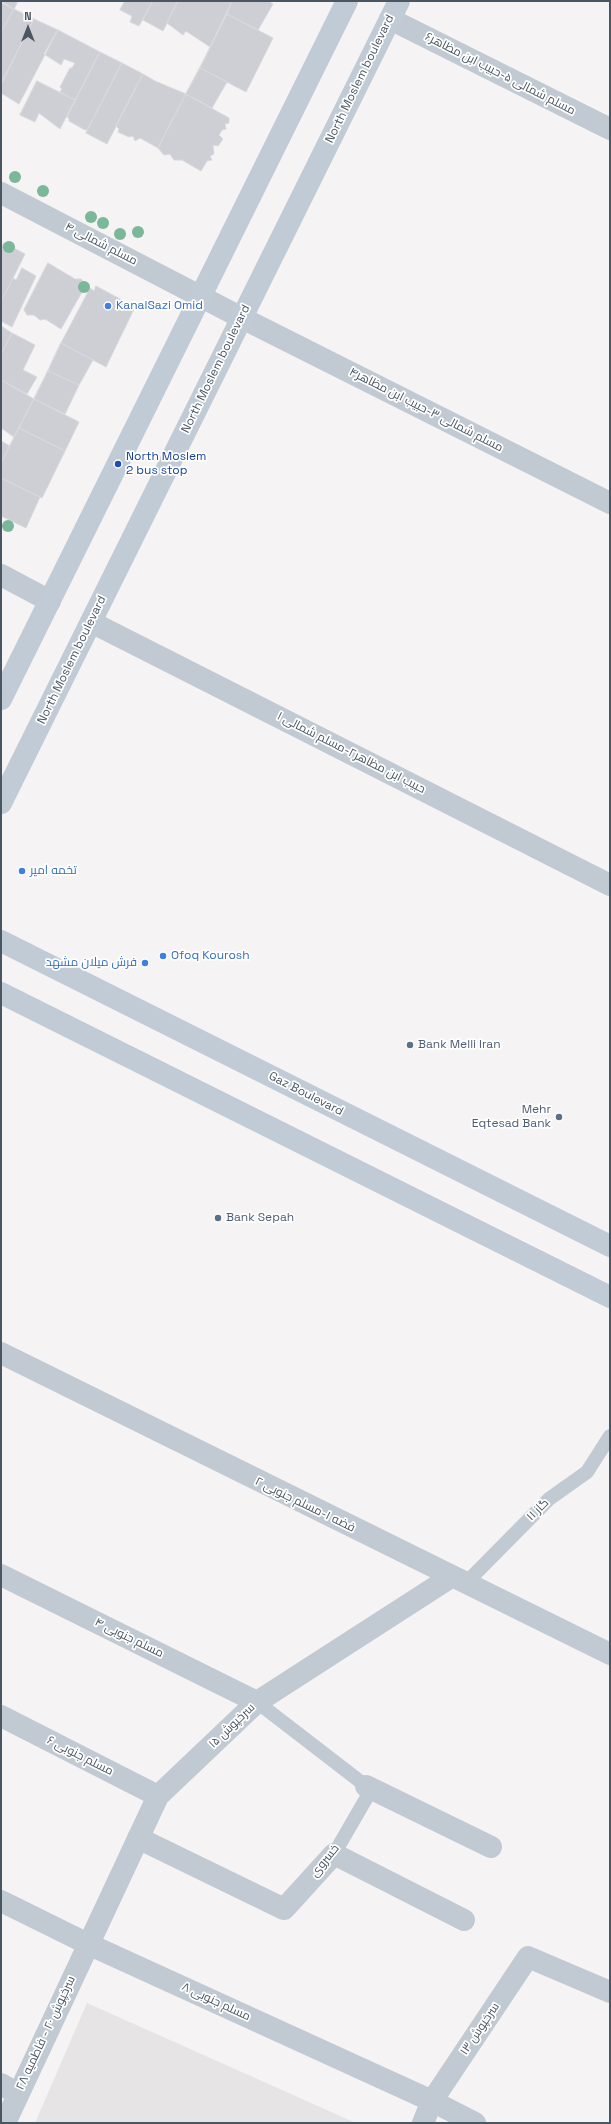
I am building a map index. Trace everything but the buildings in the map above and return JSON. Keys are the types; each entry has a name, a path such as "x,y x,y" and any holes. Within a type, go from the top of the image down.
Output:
{"street":[{"path":"1,699 347,1"},
{"name":"مسلم شمالی ۵-حبیب ابن مظاهر۶","path":"395,10 610,129"},
{"name":"North Moslem boulevard","path":"1,803 395,10"},
{"name":"مسلم شمالی ۴","path":"1,193 202,295 242,318"},
{"name":"مسلم شمالی ۳-حبیب ابن مظاهر۴","path":"242,318 610,503"},
{"path":"1,575 50,601"},
{"name":"حبیب ابن مظاهر۲-مسلم شمالی ۱","path":"91,622 610,885"},
{"name":"Gaz Boulevard","path":"1,941 610,1246"},
{"path":"1,993 610,1297"},
{"name":"فضه ۱-مسلم جنوبی ۲","path":"1,1353 458,1581 610,1654"},
{"name":"مسلم جنوبی ۴","path":"1,1575 257,1702"},
{"name":"سرخپوش ۱۵","path":"88,1944 158,1796 257,1702 458,1581"},
{"name":"مسلم جنوبی ۶","path":"1,1716 158,1796"},
{"path":"366,1786 491,1847"},
{"name":"خسروی","path":"138,1838 284,1909 334,1854"},
{"path":"334,1854 464,1920"},
{"name":"مسلم جنوبی ۸","path":"1,1901 88,1944 432,2101 475,2123"},
{"name":"سرخپوش ۲۰ - فاطمیه ۲۸","path":"5,2123 10,2089 88,1944"},
{"name":"سرخپوش ۱۳","path":"423,2123 432,2101 528,1957 610,1992"}],"lane":[{"name":"گاز ۱۱","path":"458,1581 548,1499 587,1472 610,1436"},
{"path":"257,1702 366,1786"},
{"name":"خسروی","path":"334,1854 367,1797 366,1786"}],"shaded area":[{"path":"87,2003 356,2123 35,2123"}],"place":[{"name":"KanalSazi Omid","path":"108,306"},
{"name":"North Moslem 2 bus stop","path":"118,464"},
{"name":"تخمه امیر","path":"22,871"},
{"name":"Ofoq Kourosh","path":"163,956"},
{"name":"فرش میلان مشهد","path":"145,963"},
{"name":"Bank Melli Iran","path":"410,1045"},
{"name":"Mehr Eqtesad Bank","path":"559,1117"},
{"name":"Bank Sepah","path":"218,1218"}]}
